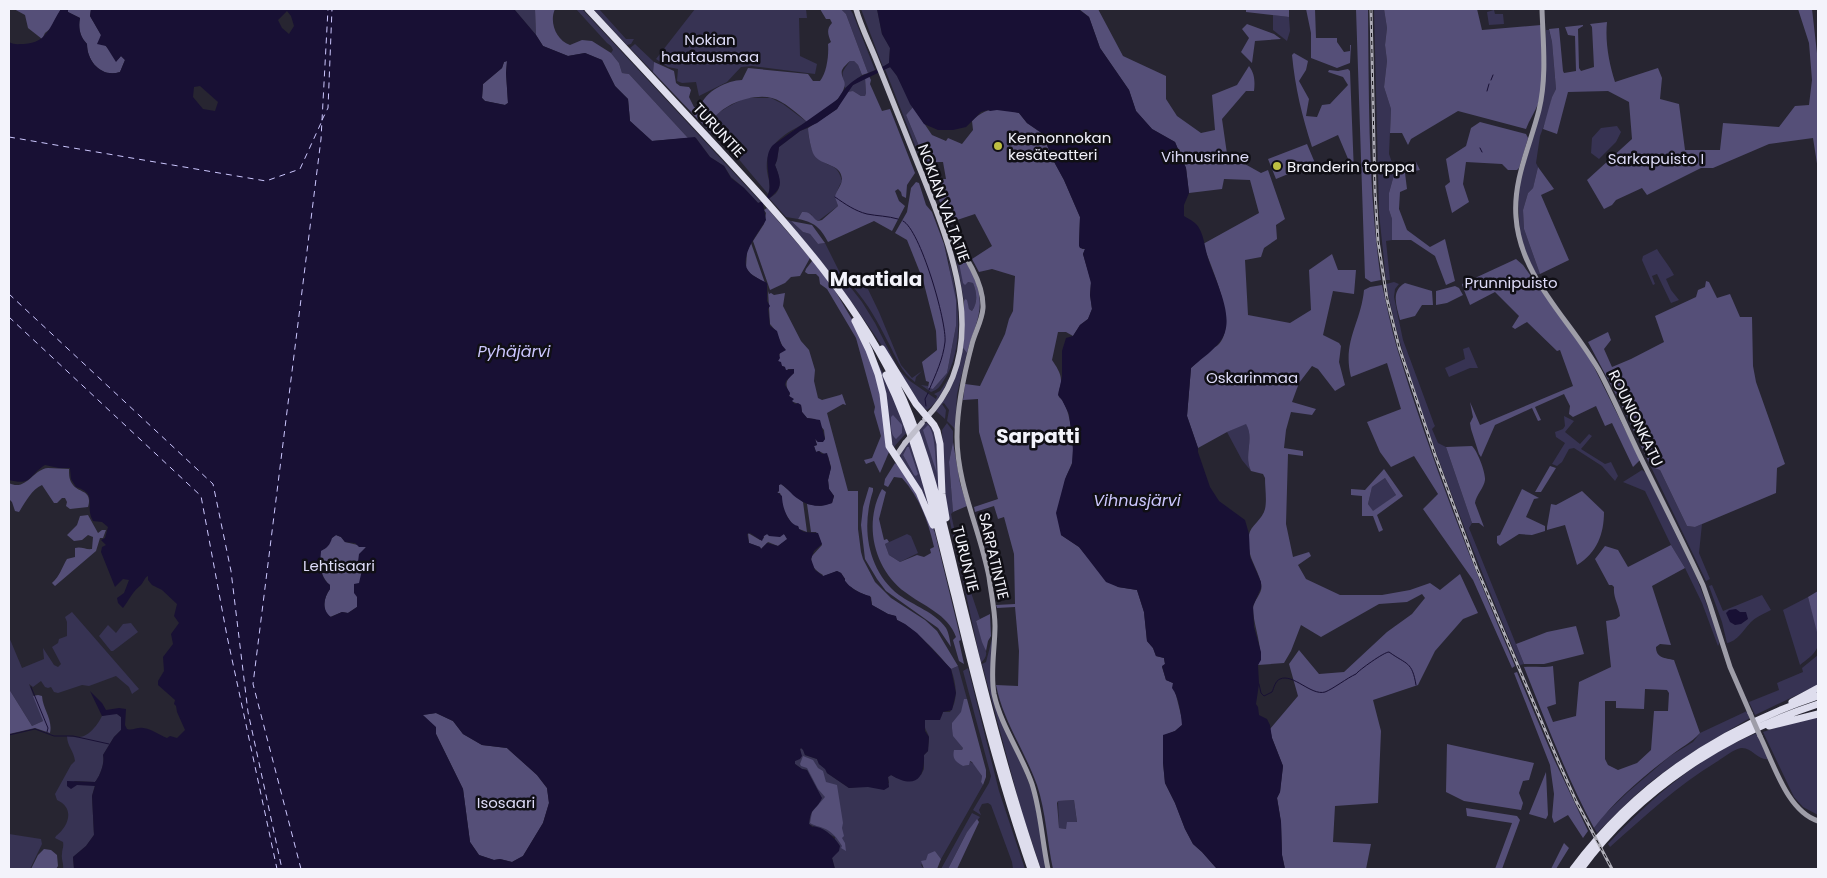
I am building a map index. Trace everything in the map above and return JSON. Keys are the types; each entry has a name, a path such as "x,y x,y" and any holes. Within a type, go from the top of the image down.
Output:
{"highway":[{"name":"TURUNTIE","path":"588,9 802,241 852,308 887,366 930,474 997,740 1036,869"},
{"name":"TURUNTIE","path":"826,274 875,353 908,419 930,498 991,741 1031,869"},
{"path":"839,293 874,362 883,394 889,446 926,505 952,587"},
{"path":"852,308 888,358 925,420 936,427 939,438 942,494 953,564"},
{"path":"1573,869 1624,811 1667,773 1712,743 1818,688"},
{"path":"1776,711 1818,696"},
{"path":"1581,869 1606,838 1654,793 1694,763 1735,738 1776,719 1818,704"},
{"path":"1735,738 1778,723 1818,714"}],"main road":[{"name":"NOKIAN VALTATIE","path":"856,9 946,236 951,250 961,302 962,329 960,348 949,386 896,456"},
{"name":"ROUNIONKATU","path":"1542,9 1544,70 1542,92 1539,111 1521,172 1516,202 1516,216 1521,244 1527,262 1536,278 1582,343 1607,386 1702,585 1730,668 1760,736 1794,805 1807,817 1818,821"},
{"name":"SARPATINTIE","path":"946,236 958,249 975,275 981,292 983,308 967,362 961,394 957,436 960,467 986,564 992,597 995,624 994,694 1001,716 1032,786 1048,869"},
{"path":"951,250 958,249"}],"green space":[{"path":"14,9 61,9 51,28 42,39 28,28 25,15"},
{"path":"68,9 91,9 90,16 101,35 100,40 118,59 121,56 125,60 120,72 107,73 97,67 90,57 87,44 80,32 80,18 68,12"},
{"path":"514,9 535,9 536,35"},
{"path":"535,9 555,9 553,25 565,43 570,45 582,40 592,41 611,53 619,63 622,73 629,74 688,138 652,141 630,121 628,99 615,86 602,60 585,53 568,56 543,46 536,35"},
{"path":"576,9 582,9 761,202 758,203 731,177 724,166 710,157 696,138 688,138 629,74 622,73 619,63 611,53 613,50 611,46"},
{"path":"593,9 599,9 626,39 634,39 631,44 627,45"},
{"name":"Nokian hautausmaa","path":"695,9 806,9 807,18 799,18 800,56 817,64 815,74 752,66 741,67 727,82 699,96 696,82 682,83 677,81 678,69 668,67 656,59"},
{"path":"820,9 841,9 846,14 868,73 862,75 858,65 854,61 850,61 842,70 845,86 838,99 807,122 791,108 777,100 755,97 729,106 715,117 711,123 712,131 715,133 713,135 653,72 654,62 674,71 676,83 680,86 689,87 691,90 689,97 694,107 698,108 707,96 717,88 730,82 742,80 748,68 808,74 813,81 820,81 827,63 828,44 831,42 828,30 832,23 830,19 826,19"},
{"path":"841,9 850,9 853,14 875,70 868,73 846,14"},
{"path":"861,9 877,9 882,34 890,48 889,63 883,67"},
{"path":"1079,9 1098,9 1123,56 1166,76 1166,99 1177,116 1201,133 1215,130 1212,95 1237,85 1249,66 1251,69 1254,78 1254,91 1246,91 1222,119 1227,154 1261,173 1268,170 1285,219 1276,225 1277,239 1264,248 1261,257 1245,260 1248,315 1290,323 1311,310 1309,270 1332,254 1338,270 1356,270 1354,294 1333,291 1323,335 1339,343 1341,346 1339,362 1345,385 1335,391 1318,369 1312,366 1299,383 1292,402 1316,409 1312,415 1291,412 1286,430 1284,448 1303,451 1303,456 1288,454 1286,524 1293,557 1309,552 1311,556 1298,565 1306,579 1340,595 1382,595 1410,590 1430,583 1440,590 1460,574 1478,613 1463,619 1435,651 1418,685 1373,700 1381,731 1378,803 1335,806 1333,842 1371,844 1366,869 1285,869 1277,798 1280,792 1283,766 1270,729 1298,696 1289,664 1299,650 1319,674 1344,672 1387,632 1412,614 1425,598 1422,594 1407,602 1379,604 1321,637 1301,625 1284,663 1258,665 1260,653 1253,608 1262,586 1250,555 1248,543 1250,532 1264,513 1266,498 1265,478 1263,474 1251,471 1248,459 1249,435 1246,424 1198,448 1187,416 1191,368 1218,345 1224,336 1226,324 1225,310 1217,281 1203,244 1259,213 1250,180 1224,179 1222,189 1189,193 1186,168 1175,142 1152,129 1136,111 1129,90 1100,48 1089,17"},
{"path":"1246,9 1289,9 1289,17 1246,12"},
{"path":"1306,9 1315,9 1316,38 1337,38 1337,42 1344,52 1350,51 1351,45 1350,63 1337,68 1311,58 1311,33"},
{"path":"1356,9 1368,9 1371,178 1381,280 1371,282 1365,278"},
{"path":"1374,9 1384,9 1387,28 1385,45 1387,61 1384,87 1391,109 1389,154 1395,171 1389,193 1392,240 1386,241 1390,280 1386,280 1379,213"},
{"path":"1384,9 1477,9 1482,30 1541,25 1542,75 1540,95 1537,107 1526,129 1458,111 1411,139 1408,145 1402,133 1390,133 1391,109 1384,87 1387,61 1385,45 1387,28"},
{"name":"Sarkapuisto I","path":"1798,9 1812,9 1818,62 1818,170 1813,138 1769,144 1713,168 1701,168 1647,195 1642,188 1616,200 1612,205 1604,209 1587,180 1632,139 1629,102 1608,91 1568,92 1557,134 1543,129 1556,89 1549,29 1559,28 1564,73 1576,71 1575,36 1568,35 1565,27 1583,25 1578,29 1579,68 1581,71 1594,67 1592,27 1590,24 1607,22 1608,52 1615,82 1658,68 1662,78 1660,99 1679,104 1685,150 1720,150 1723,123 1779,127 1795,106 1809,105 1812,80 1809,43"},
{"path":"1494,10 1495,14 1503,14 1504,24 1489,25 1487,12"},
{"path":"1273,15 1289,17 1290,31 1287,41 1273,30"},
{"path":"1247,24 1274,34 1281,39 1255,41 1252,63 1241,52 1249,38 1242,29"},
{"path":"1546,30 1549,30 1552,42 1556,89 1540,136 1536,163 1538,167 1533,188 1528,193 1523,210 1524,229 1540,274 1536,275 1526,253 1520,233 1518,200 1521,178 1540,114"},
{"path":"635,44 654,62 653,72 630,48"},
{"path":"1294,53 1308,61 1306,70 1299,81 1309,99 1306,116 1317,117 1322,105 1330,104 1348,85 1343,77 1328,72 1329,70 1348,69 1350,71 1354,173 1338,135 1312,147 1297,90 1292,55"},
{"path":"507,61 508,103 505,105 485,101 482,98 483,84 502,68 504,62"},
{"path":"850,61 854,61 858,65 862,75 845,88 843,73"},
{"path":"891,67 913,107 906,115 919,146 929,162 930,172 928,172 918,153 885,69"},
{"path":"869,76 870,84 882,111 890,109 915,173 907,185 906,198 902,196 898,189 895,191 899,201 905,206 892,231 874,221 828,242 816,226 798,219 802,212 805,212 810,213 818,221 822,220 838,206 835,197 842,179 841,174 835,167 817,159 814,155 808,128 837,109 846,92 853,91 861,96 865,96 865,78"},
{"path":"865,78 865,96 861,96 853,91 846,92 853,85"},
{"path":"745,98 771,98 783,104 807,122 791,130 778,140 769,154 767,162 770,185 768,194 714,131 712,125 713,119 717,114"},
{"path":"913,107 932,135 946,141 948,138 962,144 973,130 972,121 988,110 1000,109 1019,113 1027,123 1043,134 1052,158 1080,217 1079,244 1082,249 1085,249 1083,254 1091,281 1092,309 1088,319 1080,325 1073,336 1066,332 1058,332 1052,360 1060,375 1059,397 1067,409 1073,448 1072,463 1064,488 1061,535 1079,547 1118,587 1137,590 1144,612 1147,641 1153,648 1156,656 1164,658 1165,664 1162,667 1166,680 1173,683 1182,719 1182,725 1175,731 1163,736 1165,783 1193,844 1217,869 1053,869 1037,785 1004,711 996,685 1018,686 1019,651 1015,607 997,608 996,605 1015,604 1014,554 1004,517 998,519 994,506 975,512 974,507 998,499 979,432 978,399 963,400 965,384 980,386 1005,334 1013,311 1015,276 992,269 979,272 972,259 992,246 975,214 948,223 932,182 933,179 946,179 943,162 929,162 919,146 906,115","holes":["1074,800 1077,822 1067,822 1066,829 1059,828 1058,801"]},
{"path":"1480,122 1526,134 1528,138 1519,168 1517,170 1508,170 1502,164 1466,162 1463,184 1469,202 1452,213 1445,186 1450,182 1446,159 1466,146 1471,128"},
{"path":"1617,126 1621,132 1616,142 1599,159 1591,153 1592,138 1601,128"},
{"path":"808,128 813,152 822,161 838,171 842,181 836,199 838,206 818,221 811,214 802,212 798,219 786,217 769,198 777,192 780,184 775,165 779,147 800,131"},
{"path":"1307,144 1315,163 1276,179 1268,159"},
{"path":"1416,162 1420,170 1405,173 1407,189 1400,192 1399,209 1407,230 1430,247 1445,239 1455,281 1446,285 1435,256 1411,240 1392,240 1389,193 1395,171"},
{"path":"1538,167 1554,189 1541,195 1569,260 1540,274 1524,229 1523,210 1528,193 1533,188"},
{"path":"916,182 919,183 926,205 932,212 944,244 956,300 956,326 947,373 933,389 928,388 929,382 926,381 922,362 937,350 936,331 923,280 907,240 895,233 907,212 911,188"},
{"path":"767,208 810,258 800,276 791,277 785,283 770,290 753,241 764,224 766,213 764,210"},
{"path":"786,219 803,232 810,234 818,244 825,243 841,275 862,302 875,323 899,370 910,381 936,399 937,396 934,394 940,391 949,378 940,396 931,407 927,410 922,407 858,311"},
{"path":"791,221 812,225 825,243 818,244 810,234 803,232"},
{"path":"751,243 765,283 751,274 746,268 747,251"},
{"path":"944,244 949,260 953,277 956,295 958,331 956,349 951,365 944,380 936,390 931,392 921,385 933,389 947,373 956,326 949,262"},
{"path":"1657,249 1674,275 1666,279 1671,290 1679,300 1671,303 1657,274 1652,276 1655,284 1653,285 1642,260 1643,256"},
{"path":"958,251 969,266 968,282 973,283 975,290 976,301 972,311 969,309 965,299 964,301 955,253"},
{"name":"Prunnipuisto","path":"1516,259 1523,265 1589,357 1640,460 1633,467 1612,423 1605,426 1596,406 1573,417 1569,414 1570,406 1564,394 1535,407 1541,420 1538,421 1532,408 1495,425 1481,457 1479,454 1471,429 1470,423 1473,417 1470,402 1480,425 1573,386 1560,350 1557,351 1527,322 1515,329 1512,327 1519,316 1495,292 1470,305 1462,284"},
{"path":"812,261 814,261 834,289 860,333 877,374 889,452 880,473 874,461 866,464 864,460 872,458 881,436 856,338 827,289 820,284 819,277 816,274 805,272"},
{"path":"960,261 964,261 970,269 976,282 980,304 978,319 967,353 963,348 964,301 965,299 967,300 969,309 972,311 976,301 976,294 973,283 968,282 965,285 963,283"},
{"path":"1706,281 1709,282 1717,298 1730,294 1740,317 1752,317 1753,366 1756,382 1785,464 1777,468 1776,493 1695,527 1687,526 1660,470 1651,467 1621,404 1588,342 1608,332 1611,340 1604,349 1612,367 1664,342 1655,316 1696,297 1698,290 1705,287"},
{"path":"1394,282 1399,284 1395,289 1394,297 1403,340 1435,426 1432,429 1438,443 1446,447 1472,523 1469,528 1524,664 1520,665 1489,590 1424,419 1391,307 1386,284"},
{"path":"865,283 901,365 912,378 922,371 916,377 915,382 902,369 873,314 854,288"},
{"path":"1405,283 1432,291 1433,305 1422,305 1415,316 1400,320 1396,305 1396,295 1400,286"},
{"path":"1382,285 1397,348 1423,429 1467,548 1515,666 1512,668 1473,580 1423,509 1438,494 1414,456 1391,467 1380,452 1367,422 1401,409 1387,363 1351,377 1349,364 1350,342 1364,290"},
{"path":"1455,286 1459,288 1463,295 1447,303 1436,305 1436,291"},
{"path":"768,291 769,294 774,295 785,293 783,306 801,341 809,350 815,370 814,381 818,398 822,400 842,394 846,405 843,404 827,413 848,491 858,491 858,529 863,559 875,582 891,598 925,620 937,631 958,666 951,669 911,629 897,620 895,616 872,605 871,597 849,586 841,573 837,571 822,577 823,575 812,565 812,556 822,545 816,532 811,532 807,504 820,506 832,503 834,496 829,489 828,480 831,467 828,456 819,451 816,452 814,446 817,445 815,438 818,442 822,442 825,439 824,430 815,419 807,418 802,412 801,405 791,401 793,399 789,396 787,382 794,373 794,369 785,370 785,367 778,361 782,345 770,324"},
{"path":"1469,347 1478,368 1470,368 1449,377 1445,368 1465,359 1463,349"},
{"path":"963,348 967,353 957,394 955,429 947,421 949,410 944,403 942,404 946,410 945,419 936,411 949,392"},
{"path":"875,358 890,386 908,431 893,448"},
{"path":"893,415 902,425 902,433 896,439 891,429 891,417"},
{"path":"1564,416 1574,421 1565,432 1580,444 1589,434 1592,436 1581,449 1605,464 1611,462 1618,476 1615,481 1602,466 1574,448 1569,449 1562,462 1557,466 1552,464 1565,443 1556,437 1555,432 1563,429 1565,426"},
{"path":"926,422 934,430 937,442 943,511 919,431"},
{"path":"947,423 953,431 949,462 953,512 951,514 963,569 980,619 976,621 986,653 981,663 947,508 944,485 942,430"},
{"path":"1246,423 1249,435 1248,459 1251,471 1242,460 1227,432"},
{"path":"928,425 934,441 937,474 923,430"},
{"path":"911,439 931,510 901,459 900,453","holes":["907,447 909,447 917,475 914,475 903,455"]},
{"path":"953,442 960,483 967,506 953,512 949,462"},
{"path":"1472,446 1479,457 1485,477 1475,503 1484,527 1479,523 1472,523 1446,447"},
{"path":"907,447 909,447 918,474 916,476 903,455"},
{"path":"895,463 899,466 925,505 935,533 961,640 959,641 964,664 959,661 953,640 956,637 947,622 894,582 879,559 873,531 873,517 882,489 886,492 879,519 884,540 887,539 889,542 885,544 889,555 900,562 917,555 924,557 931,553 930,549 934,547 922,510 914,494 902,478 894,477 888,487 884,485 885,479"},
{"path":"1550,466 1556,468 1541,492 1535,492"},
{"path":"1651,467 1660,470 1687,526 1695,527 1702,524 1699,553 1710,579 1706,581"},
{"path":"48,468 69,469 72,483 89,498 88,507 70,509 66,506 65,498 54,503 42,485 31,493 19,512 15,511 9,499 9,483 20,485 38,472"},
{"path":"1384,469 1403,496 1377,515 1383,530 1379,532 1373,516 1362,516 1362,496 1351,495 1351,489 1365,490","holes":["1385,478 1396,495 1373,511 1368,504 1372,487"]},
{"path":"1642,470 1646,473 1696,576 1718,635 1718,646 1702,603 1645,491 1623,482"},
{"path":"1385,478 1396,495 1373,512 1368,504 1372,487"},
{"path":"781,484 803,502 807,532 799,529 798,526 794,526 784,511 780,493 777,493"},
{"path":"869,487 873,488 873,491 867,519 868,533 874,561 880,573 888,585 899,595 942,623 948,632 951,647 938,628 886,591 865,559 861,525 863,507"},
{"path":"1522,489 1539,498 1534,499 1526,517 1545,526 1545,531 1532,535 1519,534 1500,546 1497,543 1497,536 1500,535"},
{"path":"1582,491 1604,512 1604,520 1601,535 1594,549 1590,555 1577,565 1565,525 1547,530 1547,527 1551,504 1556,505"},
{"path":"88,515 98,533 106,530 103,538 100,538 96,551 55,586 52,583 67,559 75,557 75,548 92,549 93,537 88,535 82,540 74,541 67,535 77,525 80,516"},
{"path":"748,533 760,540 767,534 784,534 788,539 778,546 768,542 761,549 749,543"},
{"path":"907,534 911,536 918,553 900,562 889,555 885,544"},
{"name":"Lehtisaari","path":"336,535 345,542 366,547 358,562 362,570 357,607 348,613 342,612 330,617 325,611 324,603 330,585 322,574 319,559 322,548"},
{"path":"1671,545 1685,568 1652,586 1671,645 1660,644 1656,647 1656,651 1664,658 1674,660 1700,733 1629,790 1594,828 1565,769 1524,667 1553,666 1556,704 1547,707 1553,722 1576,716 1579,682 1611,667 1606,621 1620,616 1614,595 1614,587 1609,585 1595,559 1605,546 1618,550 1628,567","holes":["1645,689 1667,690 1669,693 1668,711 1654,711 1651,750 1637,763 1618,770 1608,765 1605,759 1605,701 1616,701 1616,708 1644,709"]},
{"path":"1712,585 1723,611 1762,595 1771,610 1756,618 1736,639 1727,643 1722,622 1709,586"},
{"path":"1818,591 1818,636 1808,597"},
{"path":"1808,597 1817,631 1818,643 1814,653 1800,665 1783,610"},
{"path":"72,612 139,689 132,694 129,687 116,676 89,686 82,685 58,693 54,692 51,687 45,687 41,681 33,687 29,684 43,721 32,726 9,689 9,637 22,668 44,659 43,648 54,665 58,667 61,664 52,647 58,643 59,639 67,636 65,617"},
{"path":"990,614 991,636 986,651 976,621"},
{"path":"131,623 138,632 113,651 99,636 108,625 116,633 123,624"},
{"path":"1576,626 1584,654 1544,664 1524,664 1516,644 1547,632"},
{"path":"992,639 993,694 1033,793 1047,869 1041,869 1022,813 982,664 986,662"},
{"path":"1818,655 1818,685 1755,715 1749,702 1779,690 1777,683 1803,672 1802,668"},
{"path":"958,666 967,699 965,699 963,748 962,750 954,751 963,766 969,765 969,761 974,764 982,776 981,782 983,785 941,859 935,851 921,865 924,869 835,869 832,858 835,854 835,837 809,824 812,811 821,798 807,770 795,764 801,753 801,748 804,750 805,755 817,759 819,764 826,769 827,773 849,788 889,783 888,777 891,775 897,778 921,775 924,769 924,755 928,751 929,740 925,720 941,717 943,712 950,712 956,696 951,669"},
{"path":"968,668 999,791 1025,869 1013,869 991,805 988,803 982,804 979,810 981,815 973,810 989,783 991,776 963,671"},
{"path":"1517,672 1553,757 1588,831 1583,838 1568,815 1554,823 1552,817 1554,794 1550,765 1514,673"},
{"path":"9,689 32,726 43,721 33,696 42,696 50,723 50,733 35,728 9,734"},
{"path":"964,699 967,699 986,770 983,785 981,782 982,776 972,762 970,761 969,765 963,766 954,758 954,750 962,750 963,748 953,736 952,723 961,712"},
{"path":"1747,711 1750,718 1697,750 1647,785 1597,833 1594,828 1603,816 1670,756 1693,742 1700,733"},
{"name":"Isosaari","path":"436,713 453,721 463,734 482,745 507,748 537,775 547,788 549,803 543,823 523,856 512,862 500,859 494,860 479,855 470,842 463,789 436,734 422,715"},
{"path":"117,714 121,717 121,730 114,737 103,755 103,765 99,776 95,782 74,781 77,785 95,785 92,796 94,835 86,846 73,857 74,869 63,869 63,842 55,838 67,822 68,812 63,803 57,800 55,794 75,761 67,736 77,737 86,735 96,726 102,716"},
{"path":"1818,717 1818,815 1803,807 1794,797 1763,732 1786,724"},
{"path":"1757,733 1769,759 1762,758 1745,748 1732,751 1675,791 1610,847 1608,844 1624,827 1676,780 1715,754"},
{"path":"1447,744 1534,763 1529,780 1523,781 1519,793 1523,803 1521,810 1464,801 1446,792"},
{"path":"803,756 813,760 818,768 823,771 826,782 837,785 843,823 844,836 842,838 846,851 841,848 842,846 832,833 810,823 812,812 825,797 818,789 807,768 801,766"},
{"path":"1546,772 1548,815 1546,819 1529,814"},
{"path":"1074,800 1077,823 1066,829 1059,828 1058,801"},
{"path":"1466,808 1517,816 1520,820 1502,869 1495,869 1512,823 1467,816"},
{"path":"972,813 980,817 967,832 948,869 941,869"},
{"path":"977,819 979,822 957,869 948,869 967,832"},
{"path":"9,834 41,839 42,844 30,869 9,869"},
{"path":"1564,843 1569,848 1556,869 1551,869"},
{"path":"44,849 51,850 57,855 58,866 56,869 31,869 38,855"},
{"path":"935,851 941,859 937,869 924,869 921,861 926,860 928,854"}],"water":[{"name":"Pyhäjärvi","path":"61,9 68,9 68,12 80,18 80,32 87,44 93,62 102,71 113,73 120,72 125,60 121,56 116,62 106,46 97,44 101,35 90,16 91,9 514,9 543,46 568,56 585,53 602,60 615,86 628,99 630,121 652,141 695,137 710,157 724,166 731,178 758,203 765,199 769,193 767,160 773,145 838,99 849,84 861,76 889,63 890,48 882,34 877,9 1078,9 1089,17 1100,48 1129,90 1136,111 1152,129 1175,142 1186,168 1189,193 1184,205 1184,216 1197,224 1201,231 1224,304 1227,323 1223,337 1215,347 1191,368 1187,416 1210,487 1219,501 1245,520 1249,534 1250,557 1261,582 1261,588 1253,606 1254,627 1261,652 1261,660 1258,665 1259,684 1256,704 1259,715 1267,719 1270,725 1272,738 1283,766 1280,792 1277,798 1285,869 1217,869 1193,844 1165,783 1163,735 1175,731 1182,725 1179,705 1172,688 1173,683 1166,680 1162,666 1165,664 1164,658 1156,656 1153,648 1147,641 1144,612 1137,590 1118,587 1106,582 1079,547 1061,535 1056,513 1065,479 1072,464 1073,448 1069,414 1058,395 1062,377 1062,351 1066,338 1073,336 1080,325 1088,319 1092,309 1091,283 1083,254 1085,249 1079,246 1080,217 1052,158 1043,134 1027,123 1019,113 997,110 981,112 966,127 953,130 938,130 924,124 910,104 897,76 890,67 853,85 837,109 817,123 800,131 779,147 775,165 780,179 779,188 763,204 766,220 750,246 746,260 746,267 750,273 767,283 770,326 777,331 781,344 786,350 779,354 780,358 778,361 781,362 786,370 794,369 794,373 786,381 785,385 790,393 789,396 794,399 792,401 795,404 801,405 802,412 807,418 820,420 825,439 823,442 818,442 815,439 817,445 814,446 816,452 827,453 831,468 828,480 829,489 834,496 832,503 827,505 816,506 807,504 781,484 779,485 779,491 777,492 782,496 786,514 794,525 804,532 818,533 822,544 814,551 811,559 815,570 823,576 837,571 841,573 849,586 860,593 870,596 872,605 888,614 896,616 897,620 917,633 951,669 956,693 952,710 943,712 940,720 925,720 925,731 929,737 928,751 924,755 923,771 916,780 906,781 891,775 888,777 889,787 884,790 868,787 849,788 827,773 817,759 805,755 803,750 800,749 802,756 795,761 795,764 807,770 822,798 812,811 809,824 812,827 820,828 827,832 840,846 839,851 832,858 835,869 74,869 73,857 86,846 94,835 92,796 95,786 77,785 71,789 67,786 67,781 95,782 102,769 103,755 114,737 121,730 121,717 117,714 102,716 90,691 106,710 126,709 125,725 127,729 146,729 167,738 170,736 177,738 185,730 174,704 175,700 158,685 158,681 164,671 163,657 173,644 171,634 179,623 174,616 177,604 162,590 152,585 148,580 148,576 123,608 118,603 117,598 124,593 129,580 123,579 115,587 101,552 102,547 106,545 101,540 105,538 108,527 102,522 93,521 89,497 87,493 76,487 71,479 70,468 45,465 26,481 16,482 9,480 9,42 14,44 32,43 43,37","holes":["287,11 291,16 294,26 289,34 282,28 278,20","507,61 508,103 505,105 485,101 482,98 483,84 502,68 504,62","200,86 218,102 215,111 203,109 193,97 194,87","750,533 762,541 767,534 780,537 784,534 787,539 778,546 767,543 761,549 749,543 747,534","336,535 345,542 355,543 359,547 366,547 359,554 358,562 362,570 359,583 354,584 357,607 348,613 342,612 331,617 326,611 324,603 330,585 322,574 320,560 321,551 328,546","436,713 453,721 463,734 482,745 507,748 537,775 547,788 549,803 543,823 523,856 512,862 500,859 494,860 479,855 470,842 463,789 436,734 436,727 423,715"]},
{"path":"1736,609 1740,612 1746,612 1748,619 1741,624 1735,625 1730,622 1726,613 1729,610"}],"waterway":[{"path":"1491,80 1493,75"},
{"path":"1487,91 1489,84"},
{"path":"1480,148 1482,152"},
{"path":"835,197 863,213 898,219"},
{"path":"903,221 917,240 931,277 942,316 945,342 943,354 929,390"},
{"path":"926,406 925,399 928,393"},
{"path":"1259,684 1261,693 1264,696 1272,692 1278,680 1285,678 1291,679 1314,691 1325,692 1389,652 1408,664 1413,672 1416,685"},
{"path":"31,687 48,728 47,732"},
{"path":"9,735 35,729 54,736 73,736 109,744"}],"ferry route":[{"path":"301,869 253,684 321,139 328,9"},
{"path":"322,120 328,108 332,9"},
{"path":"9,137 266,181 300,169 321,123"},
{"path":"9,294 213,484 231,571 248,712 282,869"},
{"path":"9,317 201,496 227,636 277,869"}],"railway":[{"path":"1371,9 1375,192 1378,241 1387,299 1399,347 1435,455 1477,569 1576,801 1612,869"}],"place":[{"name":"Kennonnokan kesäteatteri","path":"998,146"},
{"name":"Branderin torppa","path":"1277,166"}],"district":[{"name":"Maatiala","path":"876,279"},
{"name":"Sarpatti","path":"1038,436"}],"park label":[{"name":"Vihnusrinne","path":"1205,156"},
{"name":"Oskarinmaa","path":"1252,377"}],"water label":[{"name":"Vihnusjärvi","path":"1137,500"}]}
